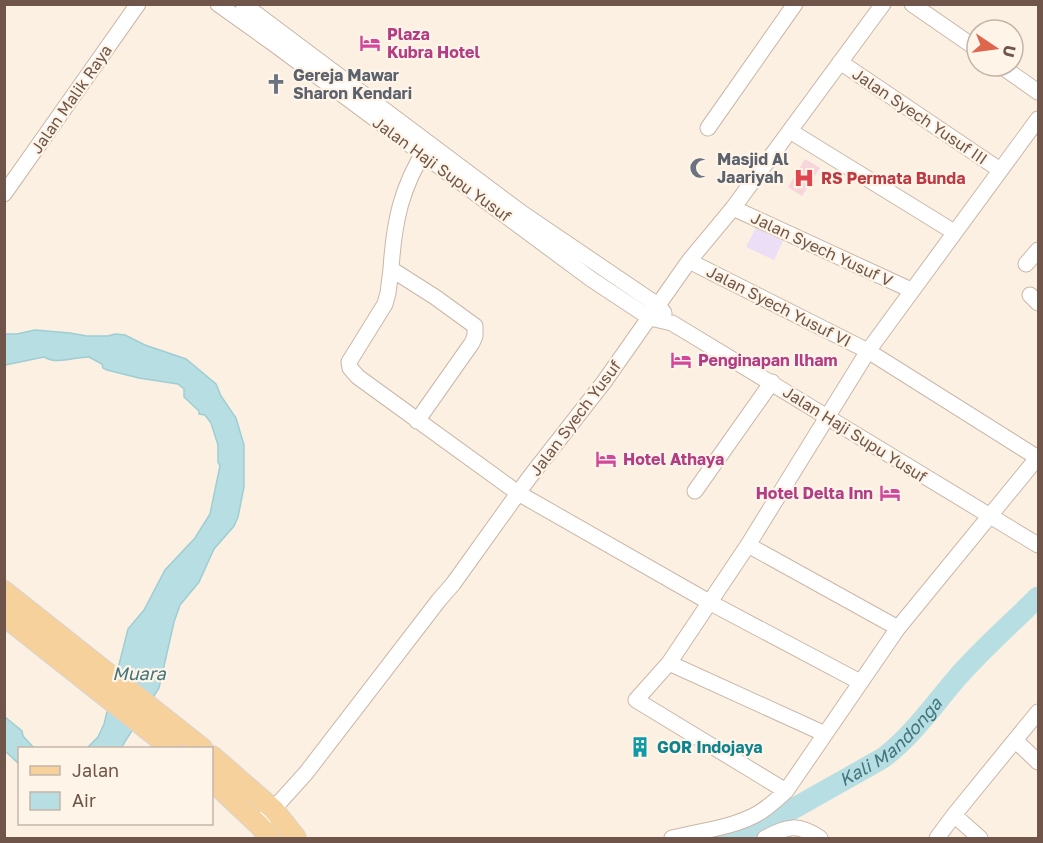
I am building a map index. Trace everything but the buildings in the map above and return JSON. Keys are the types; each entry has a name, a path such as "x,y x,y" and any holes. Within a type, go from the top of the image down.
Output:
{"main road":[{"path":"4,591 92,673 161,729 200,747"},
{"path":"4,616 92,673"},
{"path":"161,729 170,747"},
{"path":"213,757 274,810 296,838"},
{"path":"213,782 265,832"}],"street":[{"name":"Jalan Malik Raya","path":"4,194 138,4"},
{"name":"Jalan Haji Supu Yusuf","path":"218,4 425,149 522,213 655,312 1038,545"},
{"name":"Jalan Haji Supu Yusuf","path":"243,4 425,149"},
{"path":"708,128 795,4"},
{"name":"Jalan Syech Yusuf","path":"265,832 274,810 453,584 518,493 655,312 689,261 733,208 882,4"},
{"path":"912,4 965,41"},
{"name":"Jalan Syech Yusuf III","path":"840,62 1000,170"},
{"path":"1018,78 1038,92"},
{"path":"786,791 636,700 669,663 748,545 868,351 1038,119"},
{"path":"790,131 954,232"},
{"path":"425,149 410,175 401,200 393,236 391,269 385,304 351,358 350,368 358,377 417,421 518,493 709,602 860,682"},
{"name":"Jalan Syech Yusuf V","path":"733,208 911,290"},
{"path":"1026,264 1038,250"},
{"name":"Jalan Syech Yusuf VI","path":"689,261 868,351 1038,458"},
{"path":"391,269 475,326 472,343 417,421"},
{"path":"695,491 772,382"},
{"path":"672,838 723,826 757,814 786,791 898,628 1038,458"},
{"path":"748,545 898,628"},
{"path":"669,663 825,734"},
{"path":"937,838 1038,712"},
{"path":"1016,740 1038,762"},
{"path":"954,815 980,838"},
{"path":"765,838 784,829 796,827 820,838"}],"shaded area":[{"name":"RS Permata Bunda","path":"805,159 820,168 802,196 788,187"},
{"path":"756,228 783,241 774,260 746,247"}],"water":[{"name":"Muara","path":"35,330 87,336 125,335 145,345 186,359 216,384 236,418 244,445 244,487 238,517 234,526 214,549 199,582 180,605 159,688 122,747 88,747 98,737 104,724 128,629 144,610 165,570 195,538 210,514 220,466 218,445 211,423 205,415 199,414 199,411 184,397 184,389 178,384 107,370 102,364 89,357 60,361 44,357 5,365 5,334"},
{"path":"5,717 22,731 23,736 33,747 18,747 18,763 5,751"}],"waterway":[{"name":"Kali Mandonga","path":"710,838 766,824 883,758 913,731 956,679 1038,597"}],"place":[{"name":"Plaza Kubra Hotel","path":"370,43"},
{"name":"Gereja Mawar Sharon Kendari","path":"276,84"},
{"name":"Masjid Al Jaariyah","path":"700,168"},
{"name":"RS Permata Bunda","path":"804,178"},
{"name":"Penginapan Ilham","path":"681,360"},
{"name":"Hotel Athaya","path":"606,459"},
{"name":"Hotel Delta Inn","path":"890,493"},
{"name":"GOR Indojaya","path":"640,747"}]}
